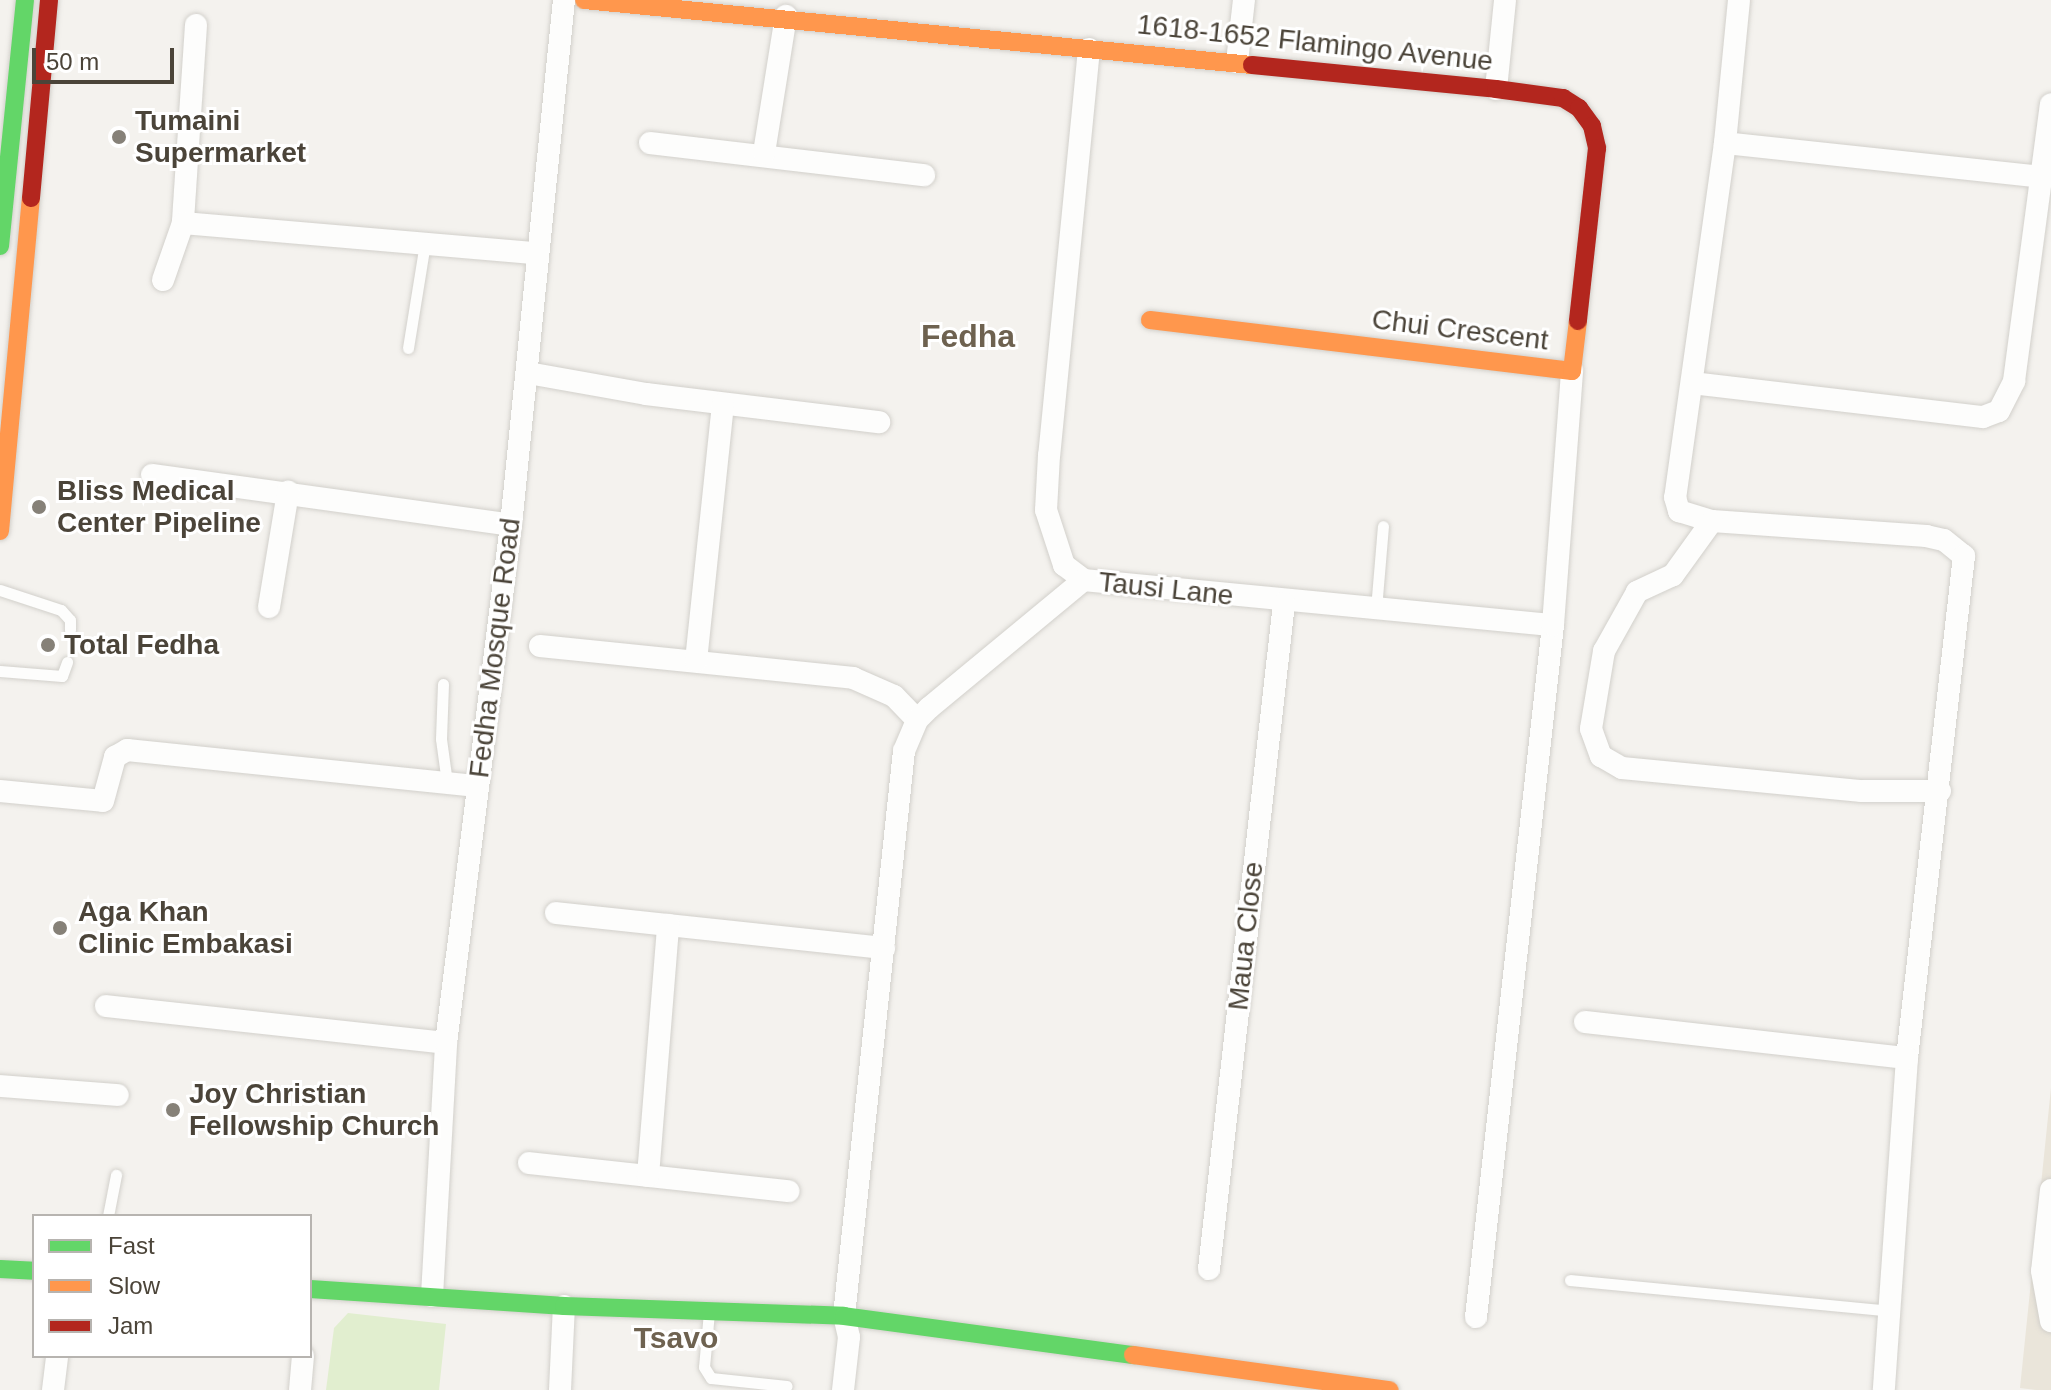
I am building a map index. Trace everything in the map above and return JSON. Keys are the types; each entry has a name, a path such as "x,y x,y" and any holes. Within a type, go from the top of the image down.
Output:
{"street":[{"path":"0,246 25,0"},
{"path":"0,531 49,0"},
{"name":"Fedha Mosque Road","path":"432,1296 435,1162 446,1043 511,525 528,373 536,253 564,0"},
{"name":"1618-1652 Flamingo Avenue","path":"584,0 786,16 1563,98"},
{"path":"1237,62 1244,0"},
{"path":"1496,89 1505,0"},
{"path":"1739,0 1725,143 1675,497 1679,511 1712,521 1926,536 1956,547 1964,556 1940,791 1907,1058 1884,1390"},
{"path":"764,153 786,16"},
{"path":"163,280 183,223 196,25"},
{"name":"Tausi Lane","path":"1089,49 1046,510 1064,565 1084,580 1284,603 1553,625"},
{"name":"Chui Crescent","path":"1150,320 1572,371 1597,148 1592,126 1579,108 1563,98"},
{"path":"1692,383 1983,417 1999,411 2014,381 2051,104"},
{"path":"650,143 764,153 924,175"},
{"path":"1725,143 2042,177"},
{"path":"183,223 536,253"},
{"path":"1476,1317 1553,625 1572,371"},
{"path":"528,373 723,404 879,422"},
{"path":"696,661 723,404"},
{"path":"152,475 511,525"},
{"path":"269,607 288,492"},
{"path":"1712,521 1673,575 1637,592 1604,651 1591,729 1601,756 1622,768 1862,791 1940,791"},
{"path":"843,1390 849,1337 844,1316 904,751 917,720 1084,580"},
{"name":"Maua Close","path":"1209,1269 1284,603"},
{"path":"540,646 853,678 894,696 917,720"},
{"path":"0,791 103,801 115,757 127,750 477,786"},
{"path":"556,913 884,948"},
{"path":"648,1176 668,925"},
{"path":"106,1006 446,1043"},
{"path":"1585,1022 1907,1058"},
{"path":"0,1086 118,1095"},
{"path":"529,1163 788,1191"},
{"path":"2051,1190 2042,1271 2051,1321"},
{"path":"0,1269 32,1271"},
{"path":"312,1289 564,1306 844,1316 1361,1389 1390,1390"},
{"path":"560,1390 564,1306"},
{"path":"53,1390 57,1358"},
{"path":"300,1390 303,1358"}],"lane":[{"path":"408,348 426,242"},
{"path":"1376,610 1383,526"},
{"path":"0,590 61,610 70,620 70,630"},
{"path":"0,671 56,676 65,671 67,662"},
{"path":"443,684 441,739 447,783"},
{"path":"108,1214 116,1175"},
{"path":"1570,1280 1891,1311"},
{"path":"709,1311 704,1367 711,1378 787,1386"}],"shaded area":[{"path":"2051,1088 2051,1390 2036,1390 2020,1388"}],"green space":[{"path":"348,1313 446,1324 439,1390 326,1390 334,1328"}],"traffic: fast":[{"path":"0,246 25,0"},
{"path":"0,1269 32,1271"},
{"path":"312,1289 564,1306 844,1316 1133,1355"}],"traffic: slow":[{"path":"584,0 1252,65"},
{"path":"0,531 31,198"},
{"path":"1150,320 1572,371 1578,321"},
{"path":"1133,1355 1390,1390"}],"traffic: jam":[{"path":"31,198 49,0"},
{"path":"1252,65 1496,89 1563,98 1579,108 1592,126 1597,148 1578,321"}],"place":[{"name":"Tumaini Supermarket","path":"119,137"},
{"name":"Bliss Medical Center Pipeline","path":"39,507"},
{"name":"Total Fedha","path":"48,645"},
{"name":"Aga Khan Clinic Embakasi","path":"60,928"},
{"name":"Joy Christian Fellowship Church","path":"173,1110"}],"district":[{"name":"Fedha","path":"968,336"},
{"name":"Tsavo","path":"676,1338"}]}
